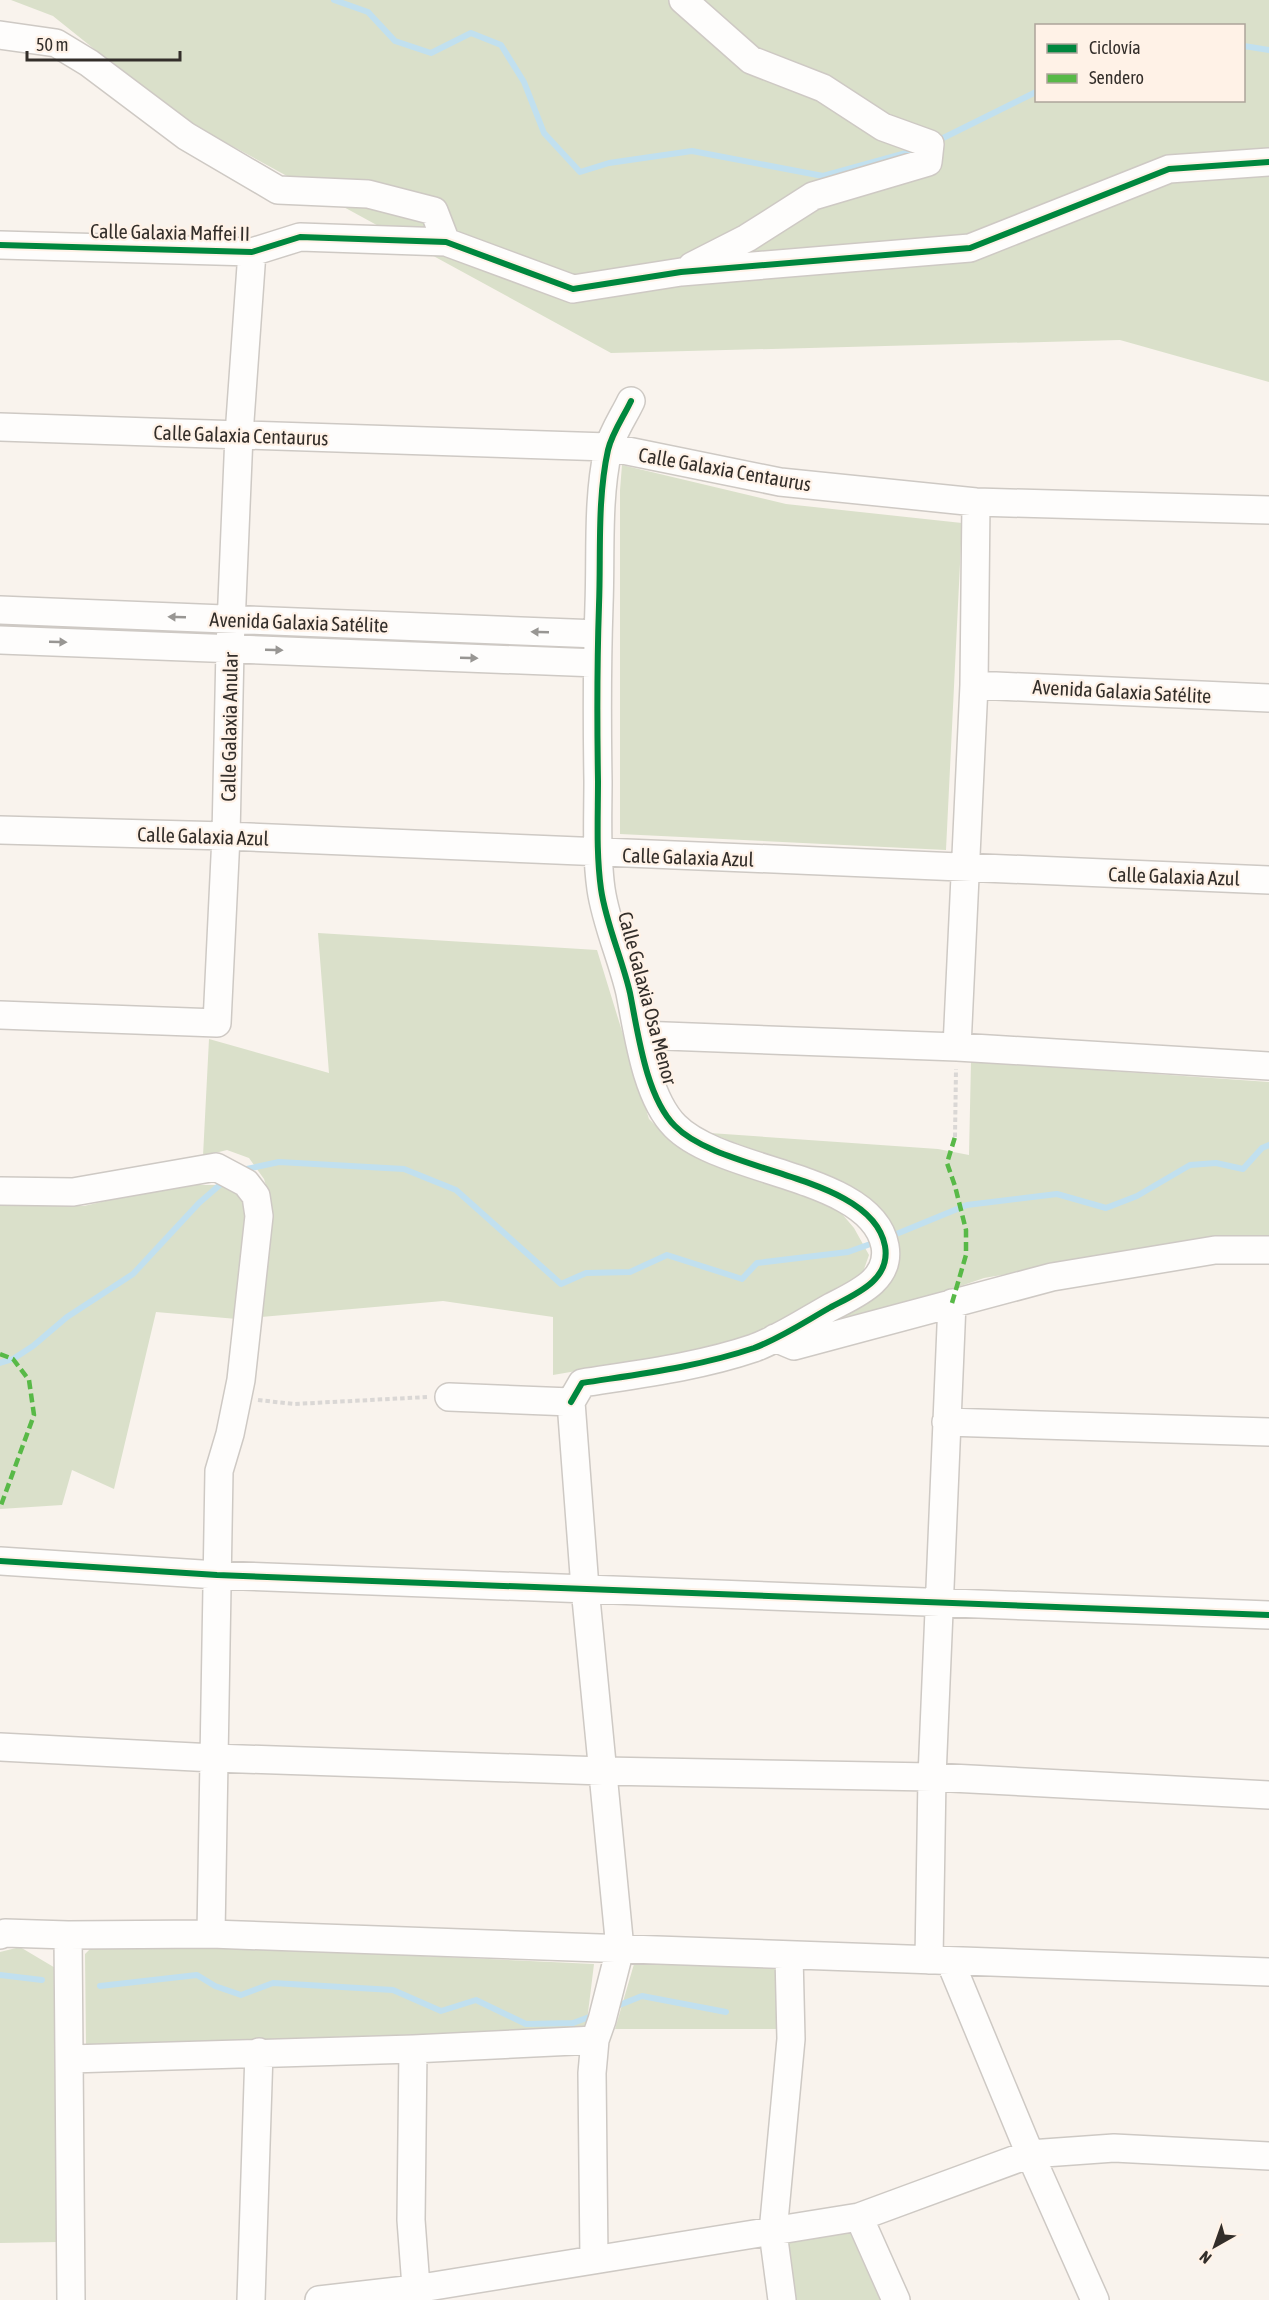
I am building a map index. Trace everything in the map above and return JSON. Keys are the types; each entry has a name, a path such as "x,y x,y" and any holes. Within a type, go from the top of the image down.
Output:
{"street":[{"path":"681,272 747,238 813,196 928,162 930,144 883,127 823,88 751,60 683,0"},
{"path":"0,35 56,43 89,63 186,136 278,190 368,194 434,211 446,242"},
{"name":"Calle Galaxia Maffei II","path":"0,245 252,252 300,237 446,242 573,288 681,272 970,248 1169,169 1269,162"},
{"name":"Calle Galaxia Anular","path":"0,1015 217,1023 226,836 230,649 239,435 252,252"},
{"name":"Calle Galaxia Osa Menor","path":"572,1402 582,1383 712,1360 754,1348 776,1338 875,1281 883,1267 885,1249 879,1229 867,1214 830,1192 700,1145 676,1127 662,1109 650,1079 627,979 602,892 598,854 597,663 601,513 609,447 631,401"},
{"name":"Calle Galaxia Centaurus","path":"0,427 609,447 780,482 976,502 1269,510"},
{"path":"957,1047 974,685 976,502"},
{"name":"Avenida Galaxia Satélite","path":"0,610 598,634"},
{"name":"Avenida Galaxia Satélite","path":"0,640 597,663"},
{"name":"Avenida Galaxia Satélite","path":"974,685 1269,698"},
{"name":"Calle Galaxia Azul","path":"0,830 226,836 598,854 1269,880"},
{"path":"639,1035 957,1047 1269,1066"},
{"path":"0,1191 73,1192 216,1167 246,1183 256,1196 259,1216 241,1380 219,1471 211,1934"},
{"path":"776,1338 794,1346 1052,1277 1215,1250 1269,1250"},
{"path":"951,1303 932,1777 940,1960 1095,2300"},
{"path":"449,1397 572,1402 585,1588 620,1949 595,2040 592,2073 594,2259"},
{"path":"946,1422 1269,1432"},
{"path":"0,1560 217,1575 1269,1615"},
{"path":"0,1747 214,1758 603,1771 932,1777 1269,1795"},
{"path":"0,1935 4,1933 211,1934 1269,1972"},
{"path":"68,1935 71,2300"},
{"path":"782,2300 773,2232 791,2039 789,1955"},
{"path":"70,2059 413,2049 595,2040"},
{"path":"413,2049 411,2220 416,2294"},
{"path":"251,2300 259,2052"},
{"path":"319,2300 416,2294 594,2259 859,2217 1030,2154 1114,2148 1269,2156"},
{"path":"859,2217 896,2300"}],"path":[{"path":"955,1137 957,1047"},
{"path":"237,1398 294,1404 449,1397"}],"green space":[{"path":"11,0 1269,0 1269,382 1120,340 611,353 179,117 53,16"},
{"path":"622,465 786,504 962,523 946,850 620,834 620,490"},
{"path":"318,933 597,950 649,1119 677,1146 837,1208 854,1228 869,1255 863,1272 846,1288 745,1342 553,1375 553,1317 443,1301 261,1317 270,1199 264,1179 249,1158 227,1150 203,1156 209,1039 329,1073"},
{"path":"971,1061 1269,1082 1269,1239 1214,1239 984,1278 891,1310 808,1332 899,1252 889,1218 868,1202 813,1173 710,1133 938,1149 969,1155"},
{"path":"174,1185 225,1185 237,1190 248,1202 237,1319 156,1312 114,1489 72,1470 62,1505 0,1509 0,1205 84,1206"},
{"path":"98,1941 594,1964 586,2029 86,2045 85,1954"},
{"path":"20,1947 57,1969 58,2242 0,2243 0,1952"},
{"path":"634,1964 781,1964 783,2029 615,2029"},
{"path":"849,2230 880,2300 794,2300 786,2241"}],"waterway":[{"path":"334,0 368,12 395,41 431,53 471,33 501,45 524,82 544,133 580,172 609,163 692,151 823,176 917,150"},
{"path":"1245,46 1269,50"},
{"path":"935,142 1035,92"},
{"path":"889,1237 967,1205 1057,1194 1106,1208 1137,1196 1190,1165 1216,1163 1243,1169 1262,1148 1269,1145"},
{"path":"242,1170 279,1162 404,1169 456,1190 561,1284 586,1273 630,1272 667,1255 742,1279 757,1263 848,1252 876,1242"},
{"path":"0,1363 13,1359 33,1346 67,1317 133,1274 199,1203 222,1183"},
{"path":"0,1975 42,1980"},
{"path":"100,1986 197,1975 215,1986 241,1995 273,1983 393,1990 441,2011 476,2000 526,2024 573,2023 592,2016"},
{"path":"617,2006 642,1996 726,2012"}],"marked path":[{"path":"952,1303 966,1255 966,1230 947,1163 955,1137"},
{"path":"0,1354 13,1359 29,1380 34,1415 0,1508"}],"cycle path":[{"path":"0,245 252,252 300,237 446,242 573,289 681,272 970,248 1169,169 1269,162"},
{"path":"571,1402 582,1383 690,1365 733,1355 764,1344 861,1291 877,1277 883,1268 885,1258 885,1246 874,1222 853,1204 825,1189 726,1155 697,1142 675,1126 665,1114 650,1082 627,980 603,902 598,848 598,671 602,488 608,450 631,401"},
{"path":"0,1561 217,1575 1269,1615"}]}
